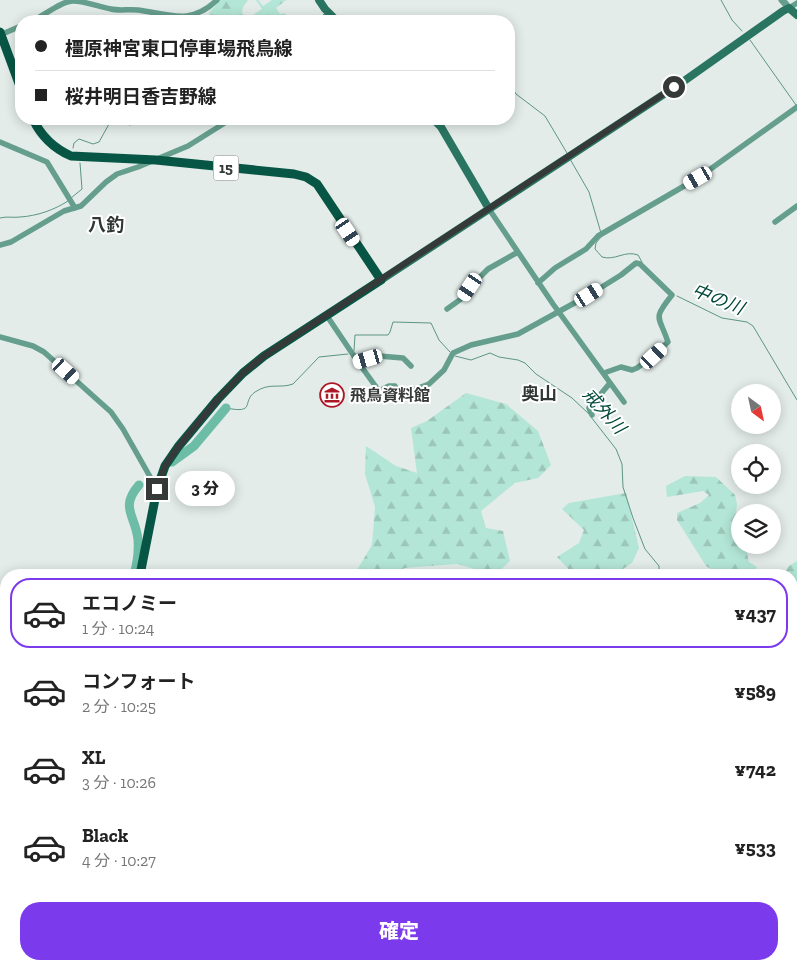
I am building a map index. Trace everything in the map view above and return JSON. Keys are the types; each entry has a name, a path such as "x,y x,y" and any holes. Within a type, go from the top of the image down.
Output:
{"main road":[{"path":"319,0 331,15"},
{"path":"141,569 157,489 165,466 178,447 218,399 243,373 264,356 328,316 684,81 758,28 789,8 797,15"},
{"path":"1,34 15,72"},
{"name":"15","path":"36,125 51,144 71,156 156,160 294,174 306,177 317,184 381,280"},
{"path":"439,125 489,209"}],"street":[{"path":"190,15 200,12 217,0"},
{"path":"782,0 789,8 797,3"},
{"path":"43,15 70,1 114,10 130,9 162,15"},
{"path":"1,34 15,28"},
{"path":"538,283 556,268 586,249 598,236 698,178 796,108"},
{"path":"0,245 11,242 64,211 76,208 86,202 91,195 117,174 188,146 221,125"},
{"path":"0,142 47,162 76,208"},
{"path":"775,222 797,206"},
{"path":"489,209 538,283 624,402"},
{"path":"447,310 462,299 470,287 488,269 518,252"},
{"path":"328,316 352,354 379,391 389,386 395,386 400,395 429,384 444,370 452,354 471,345 518,334 621,275 636,262 672,295 659,310 658,317 668,342 654,356 637,368 632,370 621,367 604,374"},
{"path":"0,337 33,346 44,352 111,412 157,489"},
{"path":"358,362 379,356 404,358 411,366"},
{"path":"592,415 589,408 610,383"}],"green space":[{"path":"220,0 248,0 243,7 242,12 244,15 209,15"},
{"path":"256,0 263,6 272,0 286,0 276,8 280,14 284,13 287,15 253,15 262,9"},
{"path":"466,393 506,404 538,431 551,465 538,478 515,483 481,511 486,528 503,531 510,561 501,569 474,569 457,564 404,569 358,569 372,545 375,507 365,474 366,446 396,466 417,473 411,428 427,421"},
{"path":"685,476 716,477 731,491 731,494 735,495 737,504 731,504 731,554 747,554 749,562 757,567 756,569 711,569 706,566 677,520 677,513 700,503 709,495 703,491 667,497 666,486"},
{"path":"626,493 639,548 632,563 623,569 568,569 557,557 579,543 584,530 562,509 569,503"},
{"path":"797,561 797,569 787,569"}],"waterway":[{"path":"721,0 732,20 742,31"},
{"path":"750,40 796,105"},
{"name":"中の川","path":"515,92 545,116 567,153"},
{"name":"中の川","path":"73,148 74,143 79,139 93,144 99,142 108,125"},
{"name":"中の川","path":"570,159 589,192 601,233"},
{"name":"中の川","path":"71,198 82,189 80,163"},
{"name":"中の川","path":"0,218 39,214 68,201"},
{"name":"中の川","path":"601,237 596,243 595,249 602,257 611,258 624,254 633,254 638,255 642,262"},
{"name":"中の川","path":"677,296 722,318 747,322 753,326 797,400"},
{"name":"戒外川","path":"354,351 355,335 388,335 393,322 431,323 439,340 450,352"},
{"name":"戒外川","path":"455,356 471,360 490,353 525,363 536,374 572,398 589,414"},
{"name":"戒外川","path":"226,408 245,408 251,396 265,387 293,384 319,357 348,354"},
{"name":"戒外川","path":"172,462 194,446 226,408"},
{"name":"戒外川","path":"591,417 616,449 622,464 623,487 633,518 645,549 659,566 659,569"},
{"name":"戒外川","path":"135,569 138,540 129,506 133,493 139,485"}],"place":[{"name":"飛鳥資料館","path":"332,395"}],"district":[{"name":"八釣","path":"106,225"},
{"name":"奥山","path":"539,394"}],"route":[{"path":"157,489 165,466 178,447 218,399 243,373 264,356 328,316 674,87"}]}
